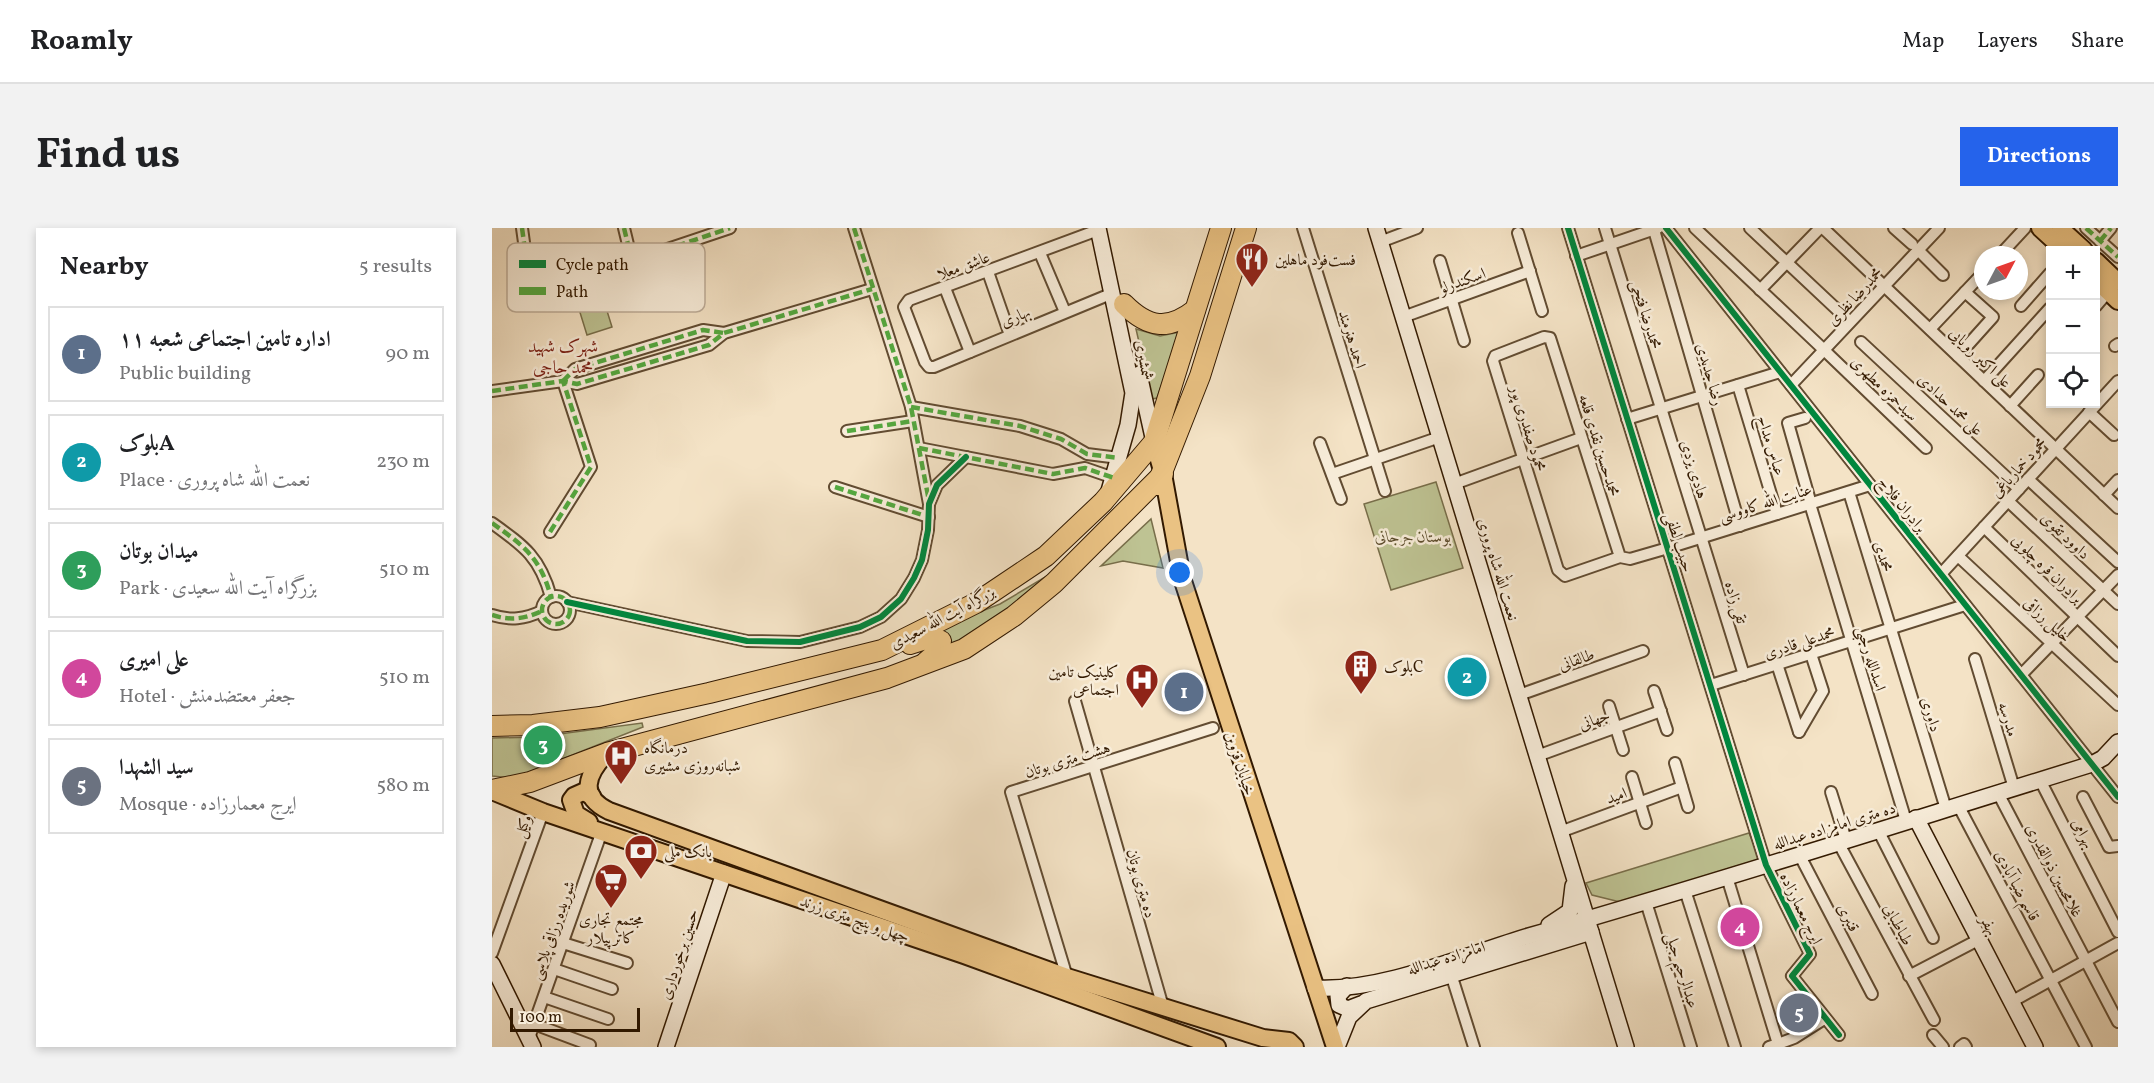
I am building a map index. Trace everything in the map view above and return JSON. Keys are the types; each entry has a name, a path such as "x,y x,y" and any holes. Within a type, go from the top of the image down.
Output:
{"highway":[{"name":"بزرگراه آیت الله سعیدی","path":"492,726 532,725 600,717 710,693 882,650 976,603 1046,556 1106,498 1154,442 1221,228"},
{"name":"بزرگراه آیت الله سعیدی","path":"492,790 530,782 607,753 887,678 964,649 1014,616 1054,583 1163,474 1200,376 1246,228"},
{"path":"1118,299 1136,316 1160,324 1180,322 1195,310"},
{"path":"882,650 932,637 937,638 942,646 924,664"}],"main road":[{"path":"2040,228 2060,246"},
{"path":"2060,228 2080,246"},
{"name":"شمشیری","path":"1102,229 1154,442"},
{"name":"نعمت الله شاه پروری","path":"1378,235 1626,1047"},
{"path":"2100,268 2115,292"},
{"path":"2100,283 2115,292"},
{"name":"شمشیری","path":"1106,498 1128,425 1133,393 1118,299"},
{"name":"خیابان قزوین","path":"1154,442 1163,474 1182,578 1336,1047"},
{"path":"2092,764 2103,758 2118,742"},
{"path":"592,796 589,776 607,753"},
{"name":"ده متری امامزاده عبدالله","path":"1589,926 1610,913 2092,764"},
{"name":"چهل و پنج متری زرند","path":"492,790 543,812 964,955 1217,1047"},
{"path":"592,796 582,792 574,796 571,800 573,810 582,819 607,832"},
{"name":"چهل و پنج متری زرند","path":"592,796 601,807 658,830 724,851 1067,976 1263,1038 1289,1041 1295,1047"},
{"name":"بهفر","path":"1911,820 2035,1047"},
{"name":"حسین برخورداری","path":"666,1047 724,873"},
{"path":"1527,937 1570,910 1574,877"},
{"path":"1579,893 1595,907 1610,913"},
{"name":"امامزاده عبدالله","path":"1315,988 1347,986 1420,970 1527,937 1589,926"},
{"name":"امامزاده عبدالله","path":"1360,1004 1451,975 1589,926"},
{"path":"492,964 496,982 532,1036"},
{"path":"1347,986 1338,996 1340,1005 1348,1009 1360,1004"},
{"path":"1336,1047 1346,1024 1360,1004"}],"street":[{"path":"522,228 524,243"},
{"path":"624,228 628,243"},
{"path":"690,228 694,240"},
{"path":"685,243 730,228"},
{"path":"542,611 544,603 551,597 560,597 567,602 747,641 800,642 861,627 881,617 901,599 922,560 929,504 911,407 854,228"},
{"name":"احمد هنرمند","path":"1303,228 1385,491"},
{"path":"1378,235 1417,228"},
{"name":"حبیب لطفی","path":"1568,228 1766,865"},
{"name":"محمدرضا فتحی","path":"1605,228 1661,409"},
{"name":"برادران فلاح","path":"1666,228 2118,797"},
{"name":"سیدحمزه مطهری","path":"1695,228 1926,448"},
{"path":"1750,228 1846,318"},
{"path":"1760,290 1822,228"},
{"name":"علی اکبر رویایی","path":"1822,228 2118,508"},
{"path":"1894,228 1943,275"},
{"name":"محمدرضا نظری","path":"1791,385 1884,286 1915,247 1939,228"},
{"path":"2008,246 2025,228"},
{"path":"2086,228 2118,257"},
{"path":"2100,241 2111,228"},
{"name":"عاشق معلا","path":"929,367 904,307 905,303 1102,229"},
{"path":"1576,256 1657,229"},
{"name":"رضا جدیدی","path":"1657,229 1740,526"},
{"path":"1518,233 1542,310"},
{"path":"1040,253 1065,312"},
{"path":"1440,261 1464,341"},
{"path":"988,272 1010,335"},
{"name":"اسکندرلو","path":"1403,317 1530,272"},
{"path":"2021,306 2046,278"},
{"path":"1930,329 1974,282"},
{"path":"945,288 970,352"},
{"path":"492,391 563,381 577,384 709,345 724,333 872,289"},
{"path":"1958,356 1993,317 1965,292"},
{"path":"2100,303 2115,292"},
{"name":"بهاری","path":"929,367 1065,312 1118,299"},
{"path":"1984,381 2046,312"},
{"path":"563,381 575,369 703,330 724,333"},
{"name":"محمود صفدری پور","path":"1552,342 1544,337 1493,359 1558,570"},
{"name":"محمدحسین نقدی قلعه","path":"1552,342 1620,557"},
{"name":"علی محمد حدادی","path":"1861,342 2019,489"},
{"path":"1627,419 1780,372"},
{"path":"2010,406 2038,375"},
{"path":"550,532 591,467 563,381"},
{"name":"محمود خمارباغی","path":"2100,392 2118,381"},
{"name":"عباس مداح","path":"1738,384 1777,514"},
{"path":"911,407 1020,426 1061,439 1087,454 1119,458"},
{"name":"محمود خمارباغی","path":"1941,574 2091,408"},
{"name":"هادی یزدی","path":"1661,409 1701,538"},
{"path":"2089,412 2114,435"},
{"name":"اسدالله رجبی","path":"1805,418 1788,423 1851,641 1911,820"},
{"path":"847,431 913,421"},
{"path":"1332,474 1440,437"},
{"path":"1454,484 1581,438"},
{"path":"1320,443 1341,500"},
{"path":"919,448 1053,474 1084,468 1113,478"},
{"path":"929,504 937,485 966,457"},
{"path":"2028,479 2118,562"},
{"path":"2104,495 2118,480"},
{"name":"عنایت‌ الله کاووسی","path":"1558,570 1568,576 1620,557 1630,559 1870,485"},
{"path":"835,488 929,517"},
{"name":"محمدی","path":"1849,492 1890,628"},
{"name":"داوود تقوی","path":"2008,501 2118,604"},
{"path":"492,523 528,549 547,582 551,597"},
{"name":"برادران قره چلویی","path":"1984,527 2118,656"},
{"name":"تقی زاده","path":"1701,538 1744,675"},
{"name":"خلیل رزاقی","path":"1958,556 2118,705"},
{"path":"2021,675 2118,574"},
{"path":"542,611 550,622 563,621 570,610 567,602"},
{"name":"محمدعلی قادری","path":"1711,685 1965,604"},
{"path":"492,615 505,619 528,617 542,611"},
{"name":"داوری","path":"1890,628 1952,807"},
{"name":"طالقانی","path":"1519,695 1643,651"},
{"path":"1777,664 1799,732 1823,691 1811,654"},
{"name":"مدرسه","path":"1975,659 2014,788"},
{"path":"1654,691 1667,730"},
{"name":"ده متری بوتان","path":"1075,701 1163,1007"},
{"path":"1609,706 1623,750"},
{"name":"جهانی","path":"1537,756 1661,711"},
{"name":"هشت متری بوتان","path":"1067,976 1011,792 1213,728"},
{"path":"1675,763 1688,807"},
{"path":"1632,777 1646,823"},
{"name":"بهرامی","path":"2040,780 2118,932"},
{"name":"امید","path":"1560,832 1682,787"},
{"name":"طباطبایی","path":"1831,792 1842,841 1909,976 1934,1020"},
{"name":"غلامحسین ذوالقدری","path":"1998,793 2118,1022"},
{"path":"2083,797 2109,847 2118,846"},
{"name":"قاسم ضیا آبادی","path":"1952,807 2051,980 2086,1047"},
{"name":"وکیل","path":"492,953 543,812"},
{"path":"1878,830 1933,938"},
{"name":"شوریده رزاقی پلاسی","path":"532,1036 563,943 607,832"},
{"name":"قنبری","path":"1799,855 1872,994"},
{"name":"ایرج معمارزاده","path":"1766,865 1810,954 1792,976 1824,1019"},
{"path":"1727,877 1776,1046 1794,1038 1824,1019 1839,1035"},
{"path":"1685,890 1735,1047"},
{"name":"عبدالرحیم جبلی","path":"1646,902 1691,1047"},
{"path":"1909,976 1978,940"},
{"path":"563,943 627,963"},
{"path":"2011,1002 2118,943"},
{"path":"554,969 612,989"},
{"path":"1451,975 1474,1047"},
{"path":"544,997 608,1020"},
{"path":"1933,1035 1943,1047"},
{"path":"532,1036 590,1045"},
{"path":"1960,1047 1964,1044 1966,1047"}],"green space":[{"path":"580,312 607,312 612,327 587,335"},
{"path":"1136,329 1160,336 1180,332 1157,398 1152,399"},
{"name":"بوستان جرجانی","path":"1436,482 1463,568 1391,590 1364,504"},
{"path":"1151,519 1163,568 1123,561 1101,566"},
{"path":"1047,576 996,618 946,651 933,630 1000,604"},
{"path":"642,723 643,727 514,778 492,776 492,738 537,737"},
{"path":"1749,833 1760,859 1620,902 1592,895 1586,883"}],"marked path":[{"path":"522,228 524,243"},
{"path":"624,228 628,243"},
{"path":"685,243 730,228"},
{"path":"854,228 911,407 929,501"},
{"path":"2086,228 2118,257"},
{"path":"2100,241 2111,228"},
{"path":"492,391 563,381 577,384 709,345 724,333 872,289"},
{"path":"563,381 575,369 703,330 724,333"},
{"path":"550,532 591,467 563,381"},
{"path":"911,407 1020,426 1061,439 1087,454 1119,458"},
{"path":"847,431 913,421"},
{"path":"919,448 1053,474 1085,468 1114,478"},
{"path":"835,487 929,517"},
{"path":"492,523 522,546 536,562 547,583 551,597"},
{"path":"556,596 566,600 570,610 566,620 556,624 546,620 542,610 546,600 556,596"},
{"path":"492,615 517,618 542,611"}],"cycle path":[{"path":"1568,228 1766,865 1810,954 1792,976 1839,1035"},
{"path":"1666,228 2118,797"},
{"path":"567,602 747,641 800,642 860,627 881,617 901,599 922,560 928,530 929,504 937,485 966,457"}],"place":[{"name":"فست‌فود ماهلین","path":"1252,288"},
{"name":"بلوکA","path":"1467,677"},
{"name":"اداره تامین اجتماعی شعبه ۱۱","path":"1184,692"},
{"name":"بلوکC","path":"1361,695"},
{"name":"کلینیک تامین اجتماعی","path":"1142,709"},
{"name":"میدان بوتان","path":"543,745"},
{"name":"درمانگاه شبانه‌روزی مشیری","path":"621,785"},
{"name":"بانک ملی","path":"641,880"},
{"name":"مجتمع تجاری کاترپیلار","path":"611,909"},
{"name":"علی امیری","path":"1740,927"},
{"name":"سید الشهدا","path":"1799,1013"}],"district":[{"name":"شهرک شهید محمد حاجی","path":"563,356"}]}
